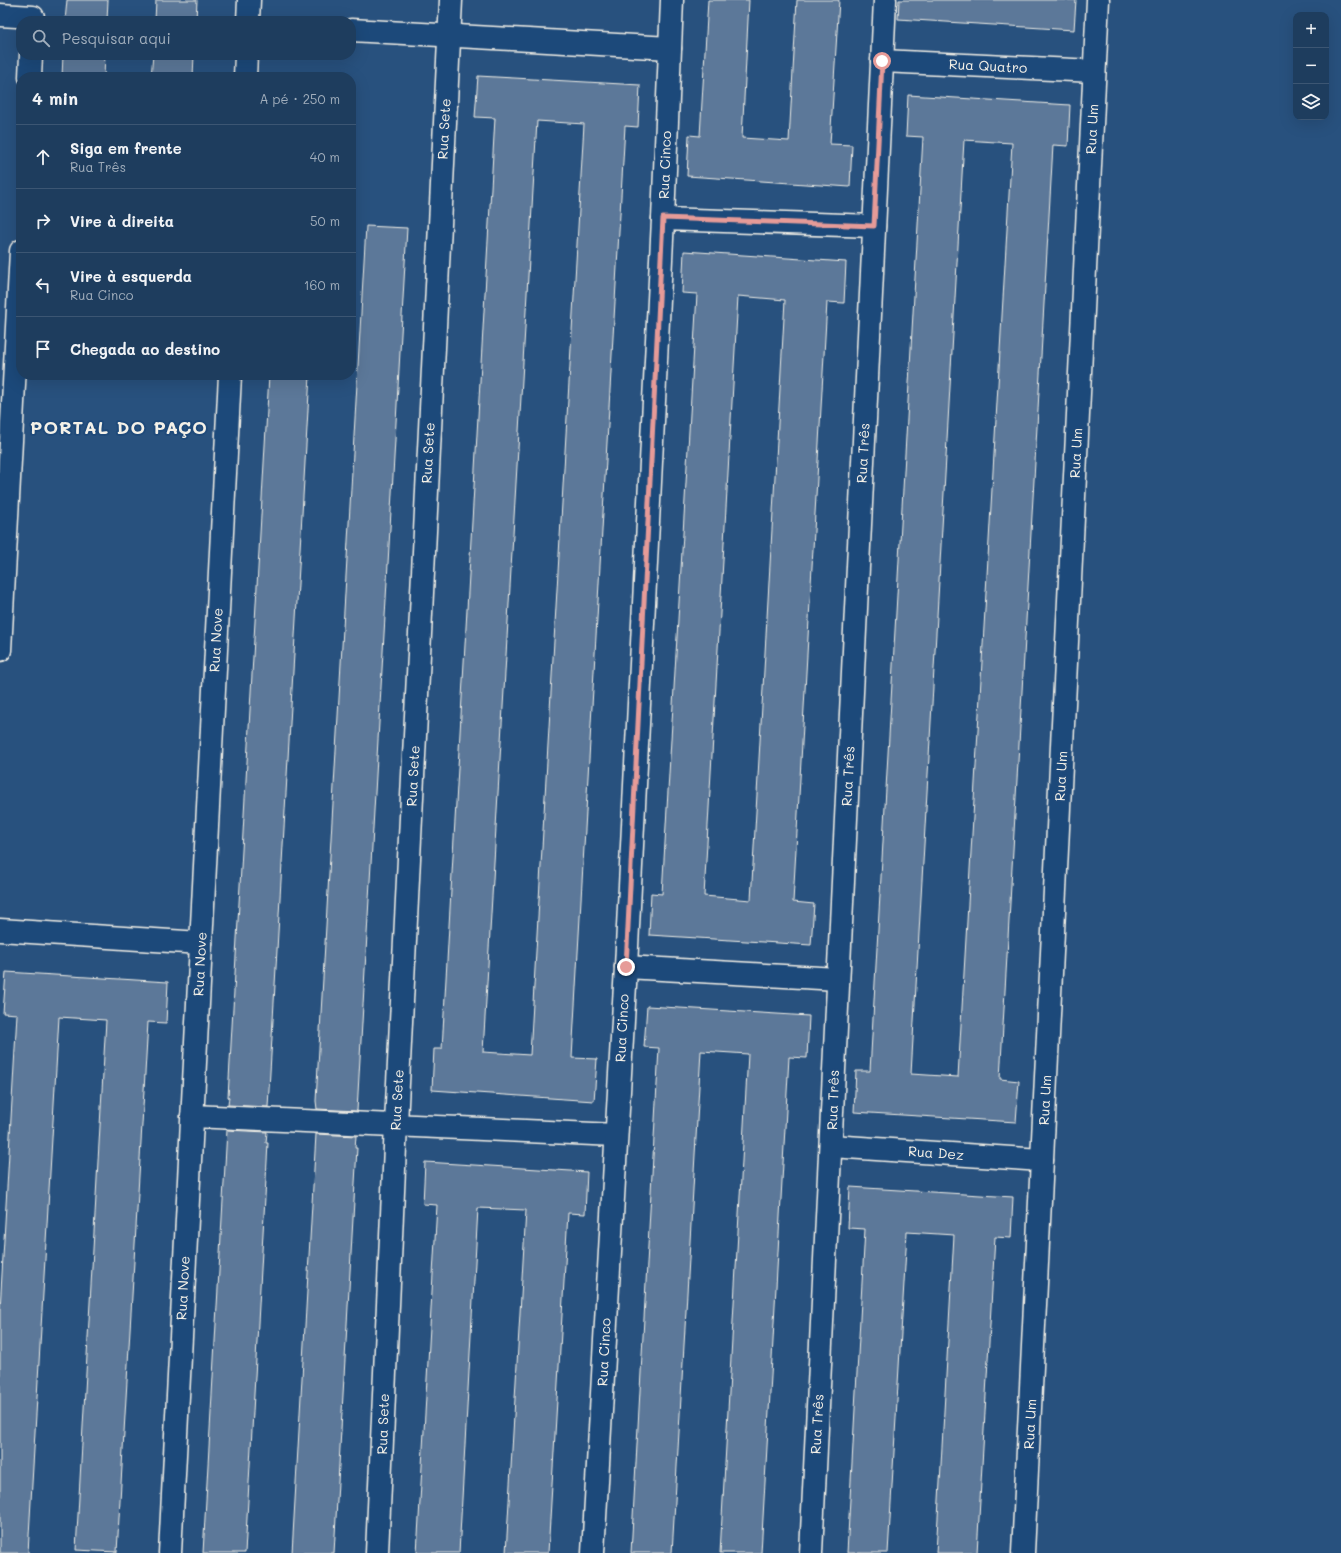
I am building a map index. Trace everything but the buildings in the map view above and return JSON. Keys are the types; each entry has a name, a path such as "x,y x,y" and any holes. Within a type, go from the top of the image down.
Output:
{"street":[{"path":"248,16 249,0"},
{"name":"Rua Sete","path":"377,1553 396,1124 451,0"},
{"name":"Rua Cinco","path":"594,1553 626,967 663,218 672,0"},
{"name":"Rua Três","path":"811,1553 885,0"},
{"name":"Rua Um","path":"1023,1553 1098,0"},
{"path":"0,15 34,13"},
{"path":"356,30 670,48"},
{"path":"30,72 31,60"},
{"path":"245,72 246,60"},
{"name":"Rua Quatro","path":"882,61 1094,71"},
{"path":"663,218 874,226"},
{"path":"0,650 16,346"},
{"name":"Rua Nove","path":"170,1553 230,380"},
{"path":"0,930 201,943"},
{"path":"626,967 838,980"},
{"path":"192,1116 616,1135"},
{"name":"Rua Dez","path":"831,1146 1042,1160"}],"district":[{"name":"PORTAL DO PAÇO","path":"119,428"}],"route":[{"path":"626,967 663,218 874,226 882,61"}]}
